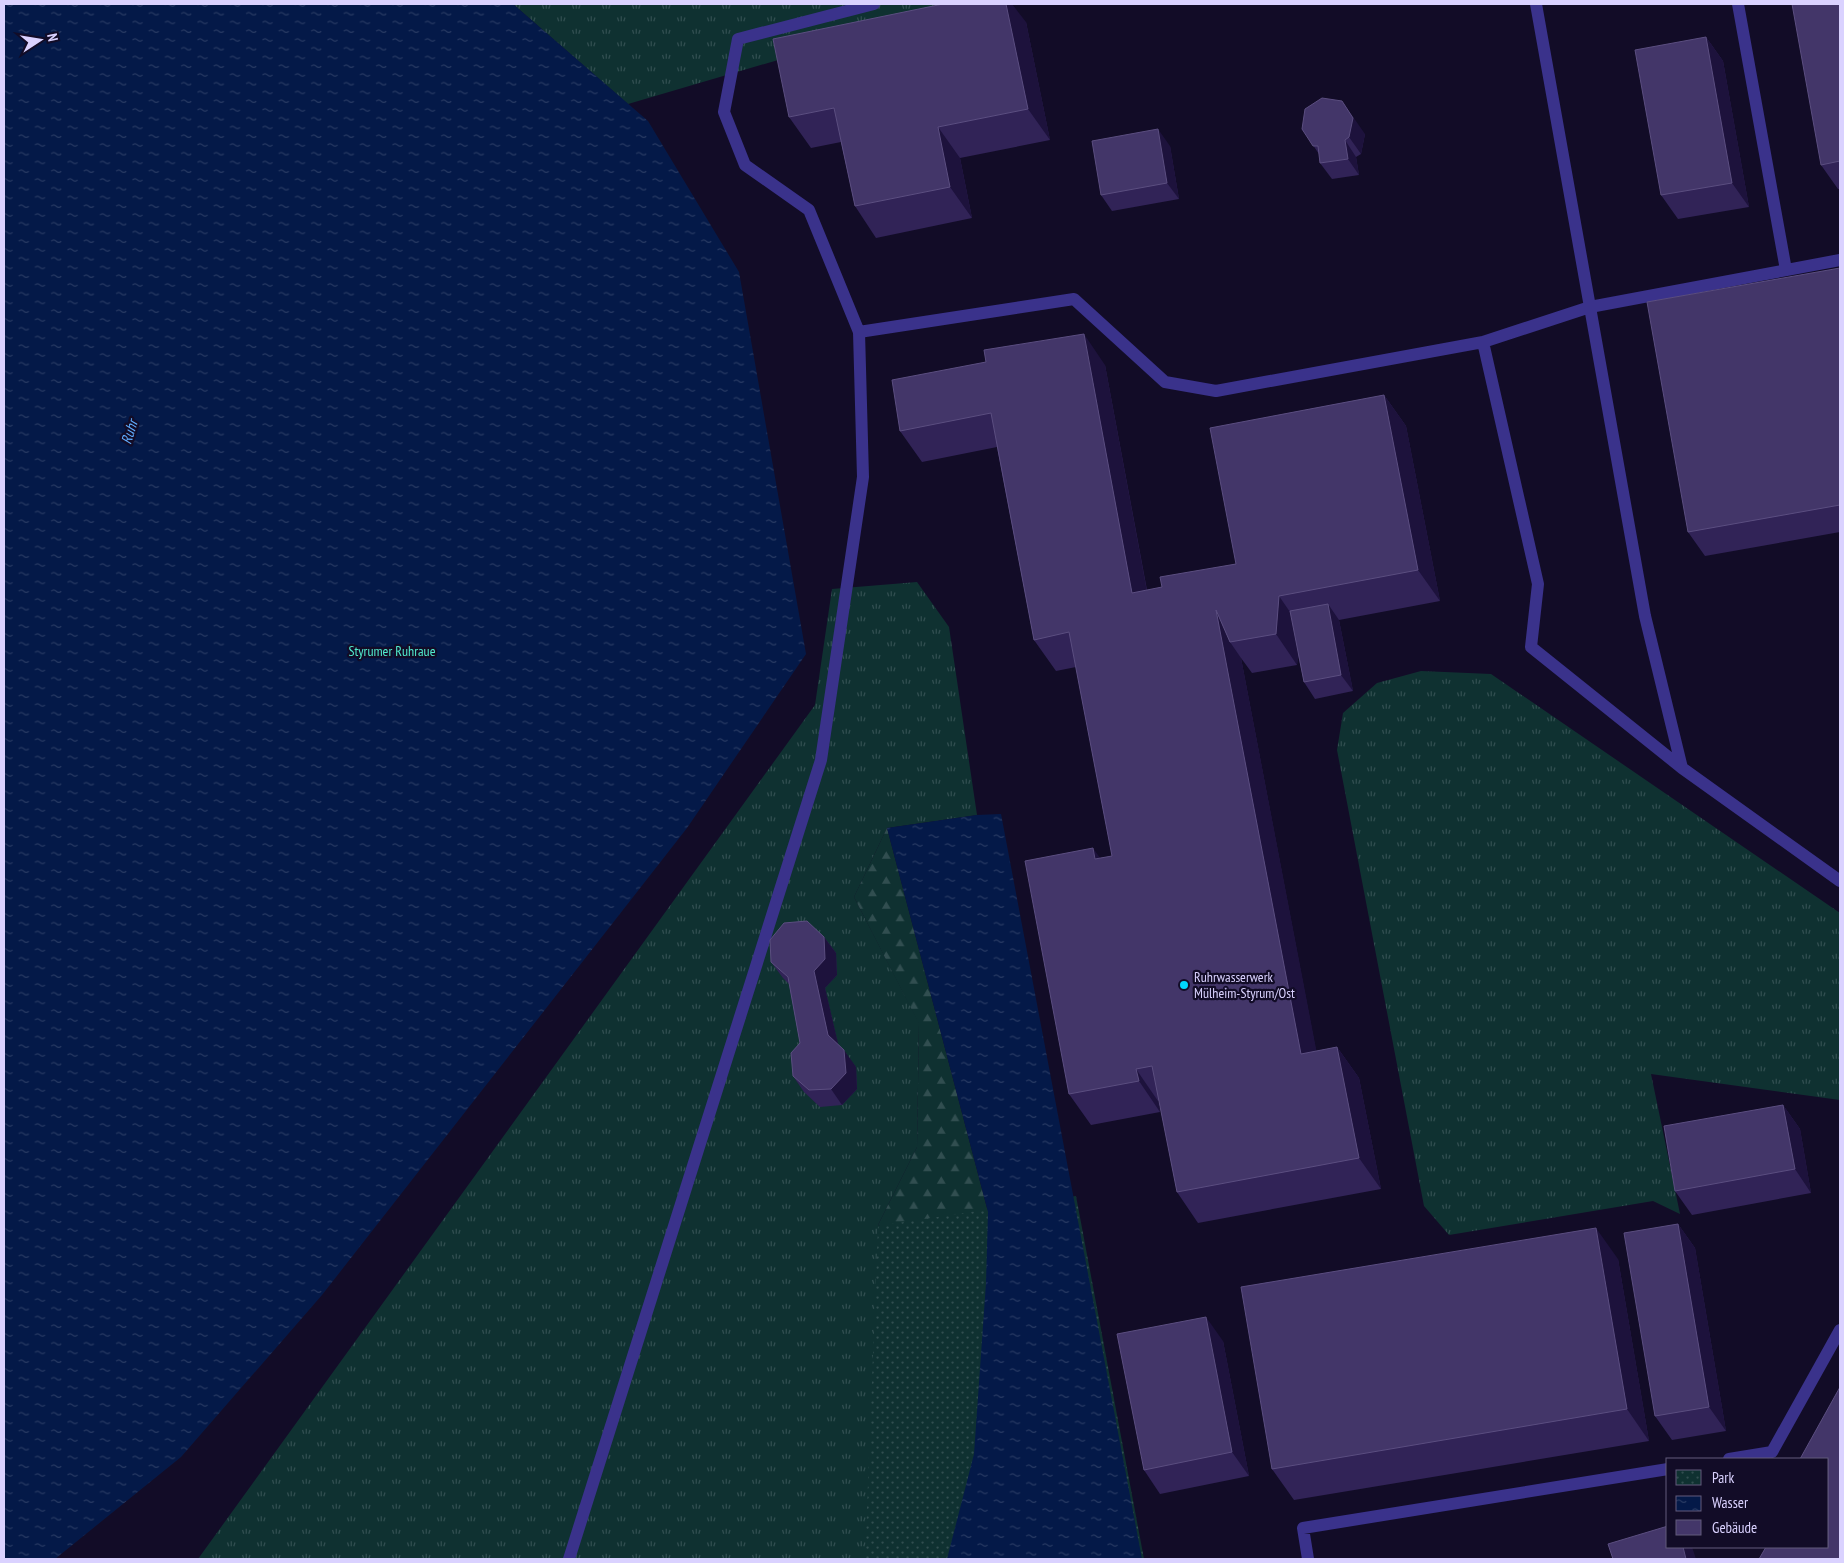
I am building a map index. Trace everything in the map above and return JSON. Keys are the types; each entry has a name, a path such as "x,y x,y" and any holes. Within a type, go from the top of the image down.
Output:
{"lane":[{"path":"569,1559 821,760 863,477 859,332 809,210 745,165 724,112 738,39 874,4"},
{"path":"1536,4 1645,616 1682,768"},
{"path":"1738,4 1786,270"},
{"path":"859,332 1074,299 1165,382 1216,391 1483,342 1590,307 1840,260"},
{"path":"1483,342 1538,584 1531,646 1682,768 1840,880"},
{"path":"1735,1458 1772,1452 1840,1330"},
{"path":"1308,1559 1303,1528 1666,1469"}],"green space":[{"path":"513,4 969,4 628,104"},
{"path":"917,582 949,627 977,815 887,828 854,897 919,1023 917,1147 878,1225 986,1283 947,1559 198,1559 815,705 832,589"},
{"path":"1421,671 1491,674 1840,913 1840,1100 1651,1074 1680,1214 1653,1201 1449,1235 1424,1206 1337,750 1343,713 1377,683"},
{"path":"887,828 988,1212 986,1283 878,1225 917,1147 919,1024 854,897"},
{"path":"1076,1196 1144,1559 865,1559 878,1226"}],"water":[{"name":"Styrumer Ruhraue","path":"4,4 513,4 648,121 739,272 806,654 687,828 322,1295 181,1457 55,1559 4,1559"},
{"path":"1001,814 1142,1559 947,1559 974,1454 986,1283 988,1212 887,828 977,815"}],"building":[{"path":"943,4 1006,4 1028,109 938,127 950,187 855,206 834,108 789,117 773,39"},
{"path":"1792,4 1840,4 1840,161 1821,165"},
{"path":"1706,37 1732,183 1661,195 1635,50"},
{"path":"1322,98 1342,101 1353,118 1349,137 1345,140 1348,159 1320,163 1318,146 1313,146 1302,129 1305,109"},
{"path":"1158,129 1167,183 1101,195 1092,141"},
{"path":"1840,268 1840,505 1688,532 1647,302"},
{"path":"1084,334 1132,593 1162,587 1160,577 1236,564 1210,428 1384,395 1418,570 1279,596 1276,634 1230,642 1216,610 1301,1054 1337,1047 1359,1158 1177,1192 1152,1066 1136,1069 1139,1081 1069,1094 1025,861 1093,848 1095,859 1112,856 1069,632 1034,640 991,413 900,431 892,380 986,362 984,350"},
{"path":"1328,604 1341,675 1304,682 1290,611"},
{"path":"807,921 824,937 825,959 814,971 828,1035 844,1050 846,1073 831,1089 809,1090 793,1076 791,1053 800,1043 788,977 771,962 770,940 784,923"},
{"path":"1783,1105 1795,1169 1675,1191 1664,1126"},
{"path":"1678,1224 1709,1407 1655,1416 1624,1233"},
{"path":"1596,1228 1627,1409 1272,1469 1241,1287"},
{"path":"1206,1317 1232,1452 1144,1470 1117,1334"},
{"path":"1840,1387 1840,1559 1759,1559 1765,1548 1829,1548 1829,1458 1801,1458"},
{"path":"1666,1527 1666,1548 1683,1548 1686,1559 1613,1559 1608,1544"}],"place":[{"name":"Ruhrwasserwerk Mülheim-Styrum/Ost","path":"1184,985"}],"water label":[{"name":"Ruhr","path":"129,432"}]}
